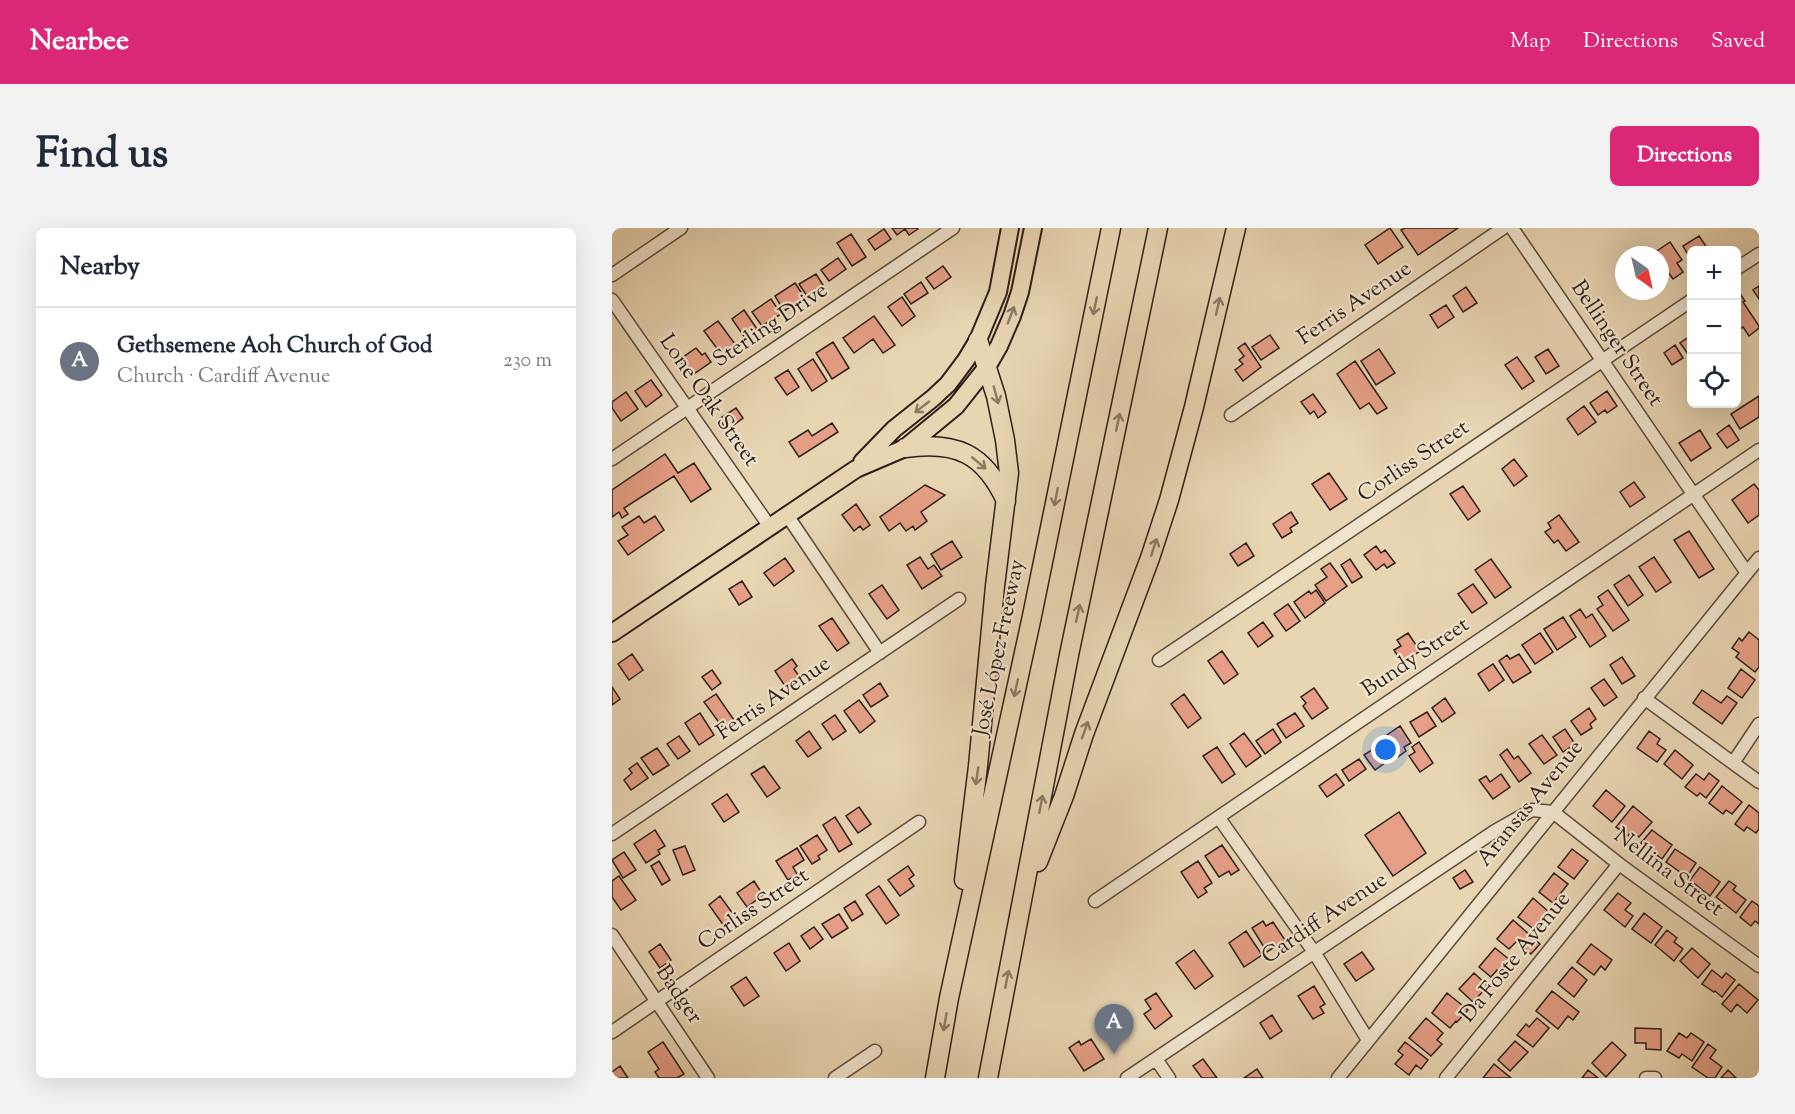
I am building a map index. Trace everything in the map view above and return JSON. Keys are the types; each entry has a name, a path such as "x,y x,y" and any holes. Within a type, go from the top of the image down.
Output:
{"highway":[{"name":"José López Freeway","path":"935,1078 949,998 1034,607 1111,228"},
{"path":"988,1078 1072,643 1158,228"},
{"path":"1022,903 1064,796 1084,734 1160,529 1194,407 1236,228"},
{"path":"949,998 978,766 995,586 1009,473 996,396 978,340"},
{"path":"905,448 927,445 963,452 978,460 988,470 1006,501"}],"main road":[{"path":"856,469 894,429 948,384 966,360 978,340 998,292 1010,228"},
{"path":"612,633 856,469 905,448 956,406 987,367 999,346 1017,300 1033,228"}],"street":[{"path":"612,275 681,228"},
{"name":"Sterling Drive","path":"612,459 953,228"},
{"name":"Ferris Avenue","path":"1231,415 1503,228"},
{"name":"Bellinger Street","path":"1512,228 1747,573"},
{"path":"1741,266 1759,254"},
{"name":"Lone Oak Street","path":"612,300 770,527"},
{"name":"Corliss Street","path":"1159,660 1687,303"},
{"name":"Bundy Street","path":"1095,901 1759,450"},
{"path":"787,515 880,653"},
{"name":"Aransas Avenue","path":"1338,1078 1759,558"},
{"name":"Ferris Avenue","path":"612,834 959,599"},
{"path":"1644,698 1759,782"},
{"path":"1733,763 1759,724"},
{"name":"Cardiff Avenue","path":"1127,1078 1495,831 1532,810 1553,812"},
{"name":"Nellina Street","path":"1553,812 1618,864 1759,966"},
{"path":"1219,818 1314,952 1368,1040"},
{"name":"Corliss Street","path":"612,1032 919,822"},
{"name":"Da Foste Avenue","path":"1446,1078 1618,864"},
{"name":"Badger","path":"612,935 708,1078"},
{"path":"835,1078 875,1051"},
{"path":"1156,1059 1169,1078"},
{"path":"1646,1078 1655,1078"}],"building":[{"path":"892,228 918,229 909,235 905,229 897,235"},
{"path":"1390,228 1403,247 1378,264 1365,245"},
{"path":"1405,228 1458,228 1418,255 1401,230"},
{"path":"884,229 891,239 875,250 868,240"},
{"path":"851,234 866,257 852,266 837,243"},
{"path":"1699,236 1706,246 1687,246 1687,253 1683,246"},
{"path":"1670,242 1682,260 1677,263 1683,272 1673,279 1669,273 1669,246 1664,246"},
{"path":"838,258 846,269 829,281 821,270"},
{"path":"943,266 951,277 934,289 926,278"},
{"path":"816,274 823,285 807,296 799,284"},
{"path":"921,282 928,293 911,304 904,294"},
{"path":"795,283 805,298 784,311 775,296"},
{"path":"1759,286 1759,299 1753,290"},
{"path":"1466,287 1477,303 1463,312 1453,296"},
{"path":"1741,295 1759,328 1749,336 1743,327 1741,328"},
{"path":"902,297 915,316 902,326 888,307"},
{"path":"771,299 781,314 762,326 752,312"},
{"path":"1446,305 1454,317 1438,328 1430,315"},
{"path":"744,310 757,329 745,338 732,319"},
{"path":"874,316 895,345 883,353 873,339 854,353 843,338"},
{"path":"718,321 735,344 721,354 704,331"},
{"path":"1270,335 1279,348 1261,360 1252,347"},
{"path":"1687,338 1687,353 1680,343"},
{"path":"833,342 849,368 832,379 816,353"},
{"path":"1245,343 1261,367 1243,381 1235,370 1243,364 1239,360 1244,356 1238,348"},
{"path":"1675,345 1683,358 1672,365 1664,353"},
{"path":"696,348 702,355 705,353 711,362 691,376 679,360"},
{"path":"1379,349 1395,373 1376,385 1361,361"},
{"path":"1548,349 1559,366 1546,374 1535,357"},
{"path":"1517,357 1534,381 1522,389 1505,365"},
{"path":"813,359 827,381 812,391 798,369"},
{"path":"1355,361 1387,408 1377,414 1369,403 1360,409 1337,374"},
{"path":"788,370 799,387 787,395 775,378"},
{"path":"651,380 662,395 646,407 635,391"},
{"path":"1607,391 1617,406 1607,413 1605,410 1598,415 1590,403"},
{"path":"626,392 638,409 621,421 612,408 612,402"},
{"path":"1313,394 1326,412 1318,418 1314,411 1310,414 1301,402"},
{"path":"1759,396 1759,417 1740,429 1731,414"},
{"path":"1584,406 1596,422 1578,435 1567,419"},
{"path":"736,408 743,418 727,430 719,419"},
{"path":"832,423 838,432 799,457 789,442 808,430 812,436"},
{"path":"1729,425 1739,440 1727,448 1717,434"},
{"path":"1700,430 1711,448 1691,461 1679,443"},
{"path":"665,454 678,473 694,463 711,489 691,502 674,476 624,508 628,514 622,518 619,512 612,517 612,490"},
{"path":"1514,459 1527,476 1514,486 1502,469"},
{"path":"1329,473 1347,499 1330,510 1312,484"},
{"path":"1634,482 1645,497 1630,507 1620,492"},
{"path":"1754,484 1759,490 1759,515 1748,523 1732,500"},
{"path":"925,485 945,495 921,512 927,521 915,530 913,526 906,531 900,523 889,531 880,517"},
{"path":"1463,486 1480,511 1468,520 1450,494"},
{"path":"856,504 870,525 863,530 860,526 854,531 842,515"},
{"path":"1291,512 1298,523 1290,528 1292,532 1282,538 1273,524"},
{"path":"1559,515 1579,542 1566,551 1558,540 1554,543 1545,532 1551,528 1548,523"},
{"path":"639,516 644,523 655,516 664,530 628,555 618,541 628,535 622,527"},
{"path":"1689,531 1714,569 1699,578 1674,540"},
{"path":"952,541 962,557 941,570 931,554"},
{"path":"1246,543 1254,556 1238,566 1230,554"},
{"path":"1376,546 1381,553 1385,550 1395,563 1387,568 1384,564 1376,570 1364,555"},
{"path":"920,557 928,569 934,565 942,576 922,589 907,565"},
{"path":"1654,557 1671,582 1656,592 1639,567"},
{"path":"785,558 794,571 774,586 764,573"},
{"path":"1350,559 1362,577 1352,583 1341,565"},
{"path":"1491,559 1511,587 1495,598 1475,570"},
{"path":"1330,563 1347,586 1326,601 1315,585 1327,577 1321,569"},
{"path":"1629,575 1643,595 1628,606 1614,585"},
{"path":"742,581 752,597 739,605 729,589"},
{"path":"1473,584 1487,603 1472,613 1458,594"},
{"path":"882,585 899,610 887,619 869,594"},
{"path":"1316,590 1325,603 1305,618 1294,602 1309,591 1311,594"},
{"path":"1608,590 1629,620 1613,631 1597,609 1603,605 1598,597"},
{"path":"1288,604 1300,621 1286,631 1274,614"},
{"path":"1580,609 1586,618 1592,614 1606,636 1590,647 1570,616"},
{"path":"1563,617 1576,637 1557,650 1544,629"},
{"path":"832,618 849,643 837,651 819,626"},
{"path":"1263,622 1273,636 1258,647 1248,633"},
{"path":"1749,632 1759,640 1759,667 1755,672 1736,657 1739,653 1732,648 1739,638 1742,641"},
{"path":"1408,633 1420,651 1402,663 1394,650 1401,646 1397,640"},
{"path":"1540,633 1553,652 1535,664 1522,645"},
{"path":"1222,651 1238,674 1224,684 1208,661"},
{"path":"632,654 643,670 629,680 618,664"},
{"path":"1519,654 1531,672 1513,683 1499,661 1507,655 1510,659"},
{"path":"1622,657 1635,676 1622,684 1610,665"},
{"path":"792,659 797,666 794,669 799,676 785,686 775,671"},
{"path":"1493,664 1504,680 1489,691 1478,674"},
{"path":"1741,669 1755,680 1742,698 1728,688"},
{"path":"712,670 721,683 712,690 702,677"},
{"path":"1604,679 1617,697 1604,706 1591,688"},
{"path":"880,683 888,696 871,707 863,695"},
{"path":"612,687 620,699 612,705"},
{"path":"1314,688 1328,708 1312,719 1303,706 1306,703 1301,697"},
{"path":"1702,690 1721,703 1727,696 1737,703 1722,724 1693,703"},
{"path":"716,694 734,720 723,728 704,702"},
{"path":"1184,694 1201,718 1188,728 1171,704"},
{"path":"1445,698 1455,713 1442,722 1432,708"},
{"path":"859,700 875,721 860,733 844,711"},
{"path":"1589,708 1596,719 1590,724 1592,728 1581,735 1571,721"},
{"path":"1427,712 1436,726 1419,737 1410,722"},
{"path":"700,713 714,735 699,745 685,723"},
{"path":"1295,713 1304,726 1286,738 1277,724"},
{"path":"835,715 846,731 833,740 822,724"},
{"path":"1400,726 1411,743 1404,747 1406,751 1398,757 1384,737"},
{"path":"1273,729 1281,742 1265,754 1256,741"},
{"path":"1565,729 1575,744 1563,752 1553,737"},
{"path":"809,731 821,748 808,757 796,741"},
{"path":"1649,731 1660,739 1657,744 1666,750 1657,762 1637,748"},
{"path":"1244,733 1261,756 1246,767 1230,744"},
{"path":"1542,735 1557,755 1544,764 1529,744"},
{"path":"679,736 690,751 678,759 667,744"},
{"path":"1419,742 1433,763 1420,772 1409,756 1415,752 1412,747"},
{"path":"1381,744 1392,758 1375,770 1364,755"},
{"path":"1217,747 1235,774 1222,783 1203,756"},
{"path":"657,748 669,765 653,775 641,758"},
{"path":"1507,749 1514,759 1518,756 1531,773 1519,782 1500,755"},
{"path":"1675,750 1693,765 1682,779 1664,764"},
{"path":"1359,759 1366,769 1349,781 1342,770"},
{"path":"637,763 648,778 631,790 624,780 632,773 629,769"},
{"path":"764,766 780,788 767,797 751,774"},
{"path":"1709,773 1719,781 1706,798 1700,793 1697,796 1685,787 1696,774 1704,780"},
{"path":"1336,774 1344,785 1327,797 1319,786"},
{"path":"1501,774 1510,787 1493,799 1479,780 1486,776 1490,782"},
{"path":"1722,786 1742,802 1732,814 1726,810 1723,814 1709,803"},
{"path":"1606,790 1625,806 1612,822 1593,806"},
{"path":"727,794 739,812 724,822 712,804"},
{"path":"1749,805 1759,813 1759,829 1756,833 1747,827 1744,831 1735,824"},
{"path":"1633,806 1652,822 1639,837 1631,831 1628,836 1616,827"},
{"path":"859,807 871,824 858,833 846,816"},
{"path":"1399,812 1426,853 1393,876 1365,835"},
{"path":"835,817 852,844 839,852 823,825"},
{"path":"655,830 665,846 658,850 660,854 646,863 634,844"},
{"path":"1652,830 1672,845 1662,859 1641,843"},
{"path":"817,835 827,850 818,856 820,859 812,864 800,846"},
{"path":"1222,845 1239,870 1231,875 1229,871 1219,877 1205,856"},
{"path":"685,846 695,870 683,875 673,850"},
{"path":"797,848 804,860 793,867 797,874 788,880 776,861"},
{"path":"1572,849 1588,861 1574,879 1558,867"},
{"path":"1675,849 1696,863 1687,877 1666,862"},
{"path":"624,852 636,870 623,878 612,860"},
{"path":"659,861 670,880 662,885 651,866"},
{"path":"1198,861 1212,883 1204,888 1207,892 1198,898 1181,872"},
{"path":"908,866 914,875 909,879 914,886 900,896 888,880"},
{"path":"1700,867 1720,882 1710,896 1690,880"},
{"path":"1465,870 1473,882 1460,889 1453,878"},
{"path":"1554,873 1568,884 1553,903 1539,892"},
{"path":"619,876 636,900 621,910 612,897 612,881"},
{"path":"754,881 763,895 747,907 737,893"},
{"path":"1729,881 1736,886 1733,890 1746,900 1736,913 1716,897"},
{"path":"879,886 899,915 886,924 866,895"},
{"path":"1618,893 1631,903 1625,910 1633,916 1625,927 1604,910"},
{"path":"720,896 736,918 724,926 709,905"},
{"path":"1533,898 1549,912 1535,930 1518,917"},
{"path":"855,901 863,914 852,921 844,908"},
{"path":"1752,901 1759,906 1759,924 1755,921 1751,926 1740,917"},
{"path":"1644,913 1662,927 1651,943 1632,929"},
{"path":"839,914 848,928 832,938 822,924"},
{"path":"1513,920 1540,944 1531,954 1517,941 1509,949 1497,939"},
{"path":"1263,921 1266,926 1273,922 1285,940 1267,952 1252,928"},
{"path":"814,927 823,939 810,949 801,936"},
{"path":"1667,930 1677,938 1674,942 1683,949 1674,961 1655,945"},
{"path":"1246,931 1262,955 1244,967 1229,943"},
{"path":"789,943 800,961 786,971 774,953"},
{"path":"660,944 671,960 660,968 649,952"},
{"path":"1591,944 1612,960 1605,970 1601,966 1594,975 1577,962"},
{"path":"1495,948 1510,960 1491,977 1479,967"},
{"path":"1692,948 1710,964 1698,978 1680,961"},
{"path":"1194,950 1213,976 1195,989 1176,963"},
{"path":"1362,952 1374,969 1356,981 1344,964"},
{"path":"1572,967 1587,980 1574,997 1558,984"},
{"path":"1712,970 1722,978 1726,973 1735,980 1722,997 1702,984"},
{"path":"1474,973 1488,986 1473,1002 1459,989"},
{"path":"746,977 759,996 744,1006 731,987"},
{"path":"1739,984 1758,1000 1747,1013 1737,1004 1731,1012 1722,1004"},
{"path":"1314,986 1325,1004 1320,1007 1324,1013 1313,1019 1298,996"},
{"path":"1552,991 1579,1012 1573,1020 1568,1016 1558,1029 1536,1011"},
{"path":"1156,993 1172,1016 1155,1029 1144,1014 1151,1009 1145,1000"},
{"path":"1447,993 1468,1010 1450,1028 1432,1013"},
{"path":"1272,1015 1282,1031 1270,1039 1260,1023"},
{"path":"1426,1018 1443,1033 1437,1040 1442,1044 1431,1056 1409,1038"},
{"path":"1537,1018 1549,1028 1533,1047 1517,1035 1526,1024 1529,1027"},
{"path":"1635,1028 1661,1029 1661,1050 1646,1049 1646,1043 1635,1043"},
{"path":"1679,1033 1687,1038 1691,1033 1704,1042 1692,1061 1682,1054 1679,1058 1667,1051"},
{"path":"1091,1039 1104,1059 1084,1071 1069,1048 1079,1041 1081,1045"},
{"path":"1515,1041 1528,1052 1510,1071 1498,1060"},
{"path":"663,1042 684,1074 677,1078 659,1078 655,1072 659,1069 648,1052"},
{"path":"1405,1042 1428,1060 1421,1069 1416,1065 1409,1075 1395,1064 1403,1055 1398,1051"},
{"path":"1612,1042 1626,1055 1606,1077 1592,1063"},
{"path":"1708,1044 1716,1050 1710,1058 1722,1067 1715,1078 1708,1078 1692,1067"},
{"path":"1203,1059 1217,1078 1202,1078 1193,1066"},
{"path":"1494,1064 1511,1078 1483,1078"},
{"path":"620,1066 628,1078 612,1078 612,1072"},
{"path":"1257,1069 1263,1078 1244,1078"},
{"path":"1588,1070 1598,1078 1582,1078"},
{"path":"1728,1070 1736,1078 1721,1078"}],"place":[{"name":"Gethsemene Aoh Church of God","path":"1114,1054"}]}
